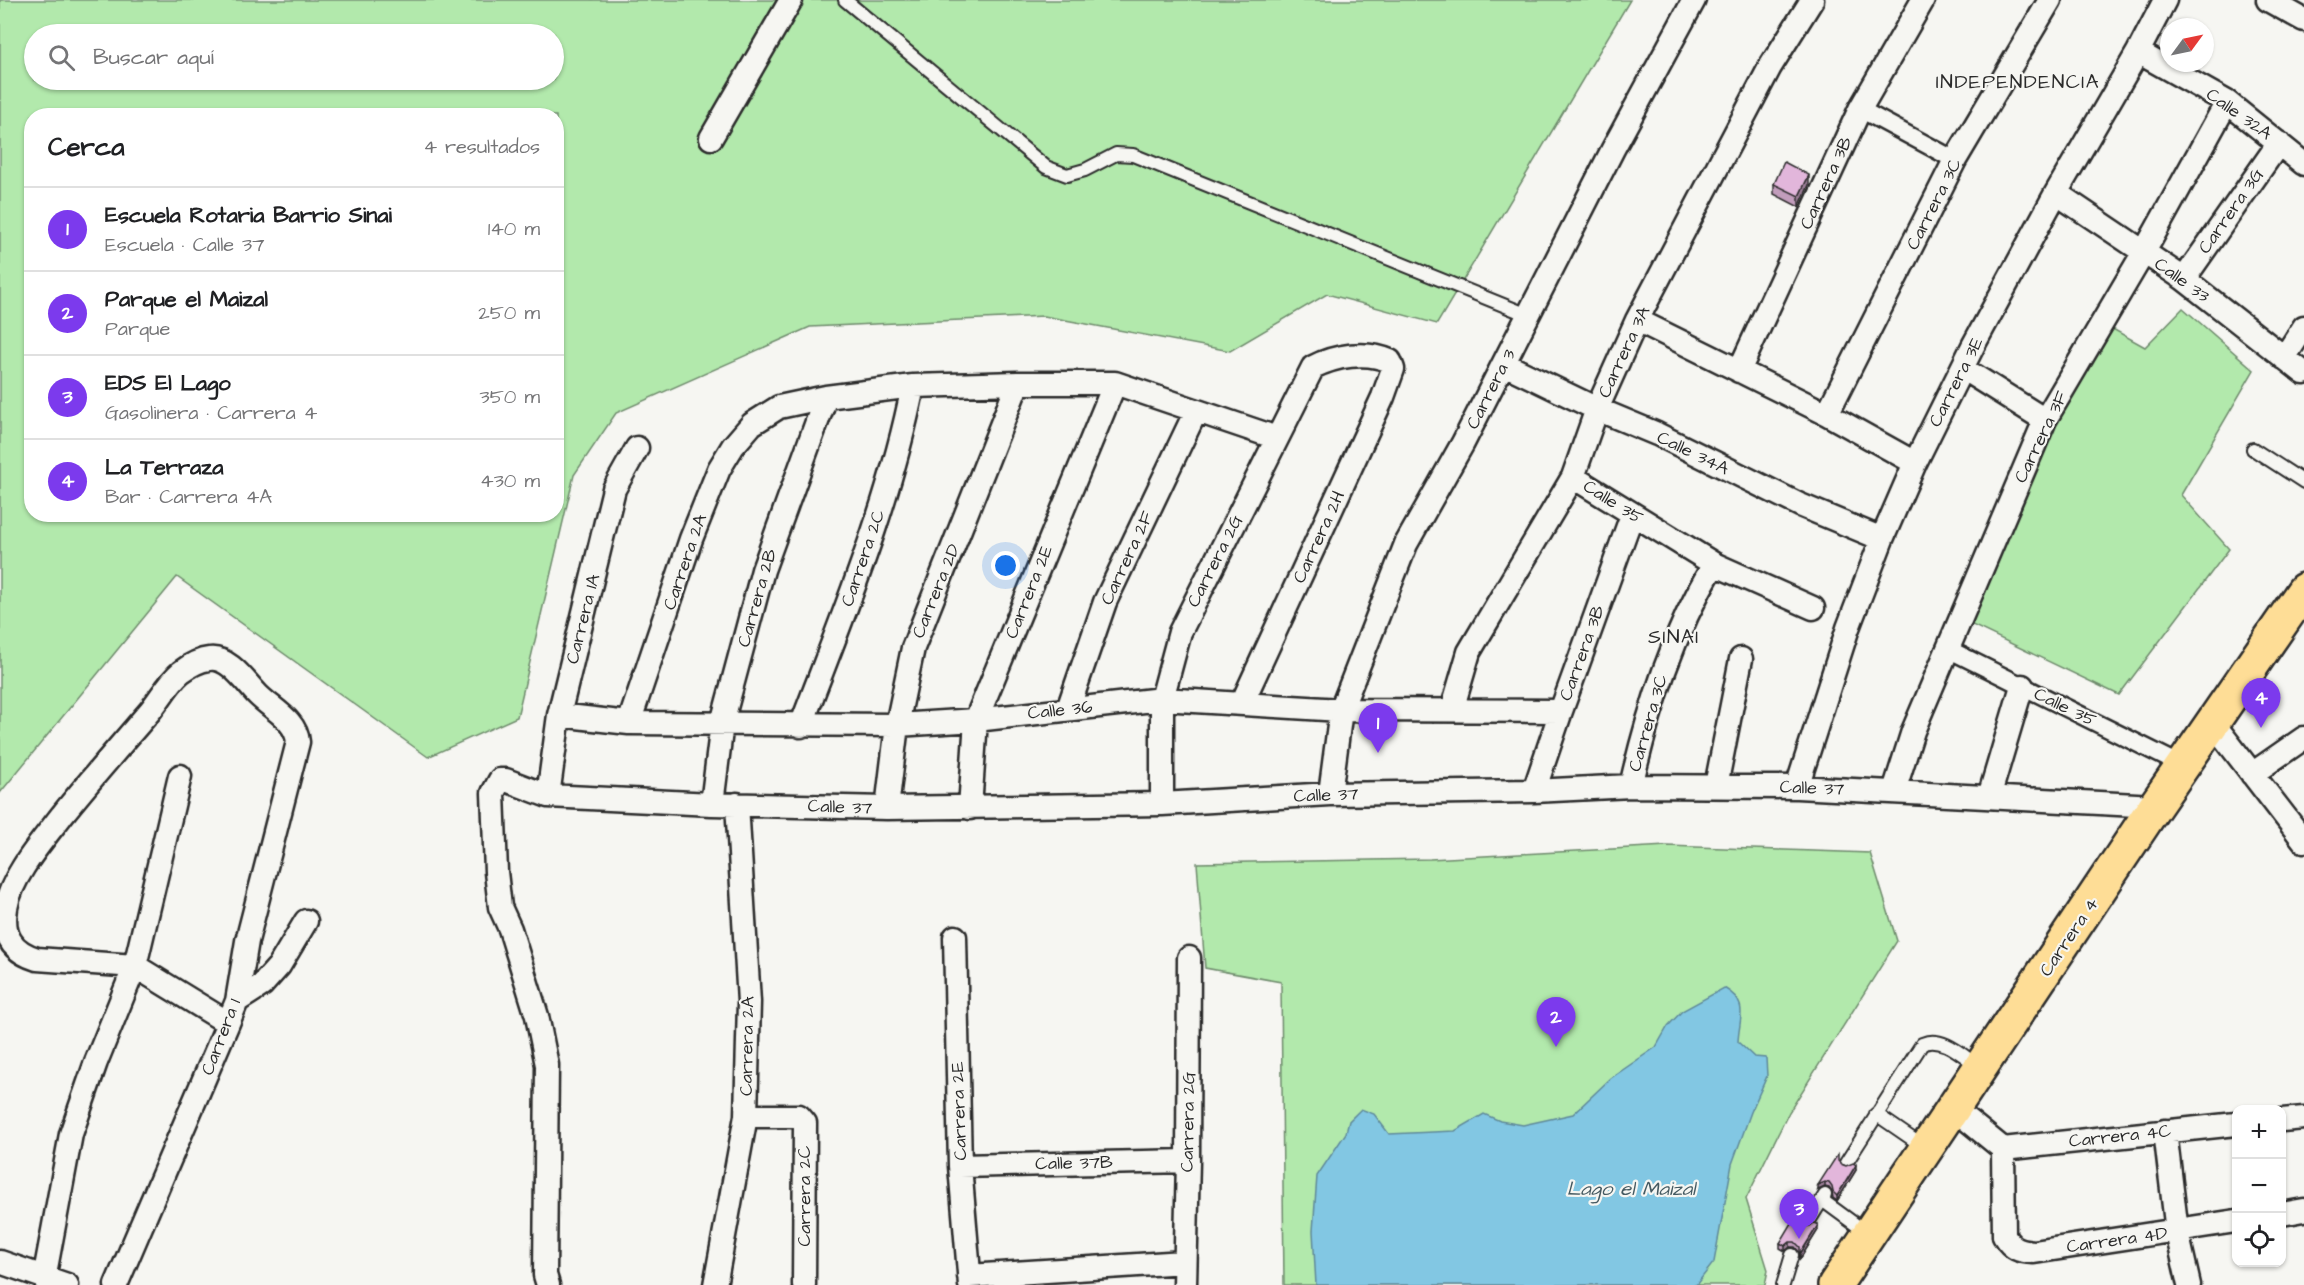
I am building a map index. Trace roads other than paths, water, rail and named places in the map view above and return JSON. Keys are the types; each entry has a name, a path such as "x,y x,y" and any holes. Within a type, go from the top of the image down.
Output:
{"main road":[{"name":"Carrera 4","path":"1835,1285 2155,806 2304,590"}],"street":[{"path":"711,138 791,0"},
{"name":"Carrera 3","path":"1330,794 1341,710 1406,544 1504,364 1613,149 1694,0"},
{"name":"Carrera 3A","path":"1452,710 1469,652 1573,477 1597,409 1637,320 1770,67 1812,0"},
{"name":"Carrera 3B","path":"1739,371 1860,109 1923,0"},
{"name":"Carrera 3C","path":"1827,414 1955,160 2050,0"},
{"name":"Carrera 3E","path":"1797,787 1833,671 1882,539 1915,463 1962,368 2056,193 2139,52 2165,0"},
{"path":"2268,0 2304,20"},
{"name":"Calle 32A","path":"2139,52 2227,102 2304,164"},
{"name":"Carrera 3F","path":"1894,791 1913,731 2045,420 2144,252 2227,102"},
{"path":"1860,109 1955,160"},
{"name":"Carrera 3G","path":"2184,279 2278,143"},
{"name":"Calle 33","path":"2056,193 2184,279 2304,373"},
{"path":"1637,320 1827,414 1915,463"},
{"path":"2284,358 2304,327"},
{"name":"Carrera 2G","path":"1162,804 1162,699 1180,632 1313,367 1347,356 1383,358 1390,361 1393,369"},
{"name":"Calle 34A","path":"1504,364 1800,505 1882,539"},
{"path":"1962,368 2045,420"},
{"name":"Carrera 2H","path":"1242,703 1379,406 1393,369"},
{"name":"Carrera 2D","path":"887,808 897,725 913,648 1018,383"},
{"name":"Carrera 2A","path":"629,723 691,539 719,469 733,446 752,424 778,407 826,397 913,386 1115,383 1277,438"},
{"name":"Carrera 2E","path":"970,808 976,720 1115,383"},
{"name":"Carrera 2C","path":"801,726 885,493 902,440 913,386"},
{"name":"Carrera 2B","path":"712,804 722,723 764,570 826,397"},
{"name":"Carrera 2F","path":"1068,709 1105,602 1196,411"},
{"name":"Carrera 1A","path":"548,796 559,715 614,489 637,448"},
{"name":"Calle 35","path":"1573,477 1714,564 1813,608"},
{"name":"Carrera 3B","path":"1534,792 1632,514"},
{"name":"Carrera 3C","path":"1631,786 1644,730 1669,654 1714,564"},
{"name":"Calle 35","path":"1948,649 2183,766"},
{"name":"Carrera 1","path":"116,1285 237,1001 247,941 298,742 297,732 287,720 263,700 228,664 210,658 197,662 179,673 151,710 107,759 39,845 21,872 6,907 5,930 13,947 22,954 37,959 135,966"},
{"path":"1716,786 1741,659"},
{"path":"1989,797 2022,686"},
{"name":"Calle 36","path":"559,715 629,723 897,725 976,720 1162,699 1341,710 1561,711"},
{"path":"2213,723 2304,841"},
{"path":"2252,774 2304,738"},
{"path":"44,1279 71,1134 96,1062 135,966 180,776"},
{"name":"Calle 37","path":"548,1285 545,1275 547,1065 537,1016 510,929 500,907 495,872 494,793 500,780 506,780 548,796 712,804 887,808 1162,804 1330,794 1534,792 1631,786 1797,787 2155,806"},
{"name":"Carrera 2A","path":"716,1285 746,1116 749,1002 737,804"},
{"path":"237,1001 262,985 279,966 306,921"},
{"name":"Carrera 2E","path":"955,937 960,1166 970,1281"},
{"name":"Carrera 2G","path":"1185,1285 1189,958"},
{"path":"135,966 228,1023"},
{"path":"1954,1109 2003,1149"},
{"name":"Carrera 2C","path":"746,1116 793,1115 799,1116 805,1123 804,1285"},
{"path":"2286,1120 2304,1118"},
{"name":"Carrera 4C","path":"2003,1149 2232,1124"},
{"path":"2165,1131 2177,1232 2189,1285"},
{"name":"Carrera 4D","path":"2003,1149 2004,1236 2011,1246 2020,1251 2034,1252 2177,1232 2232,1222"},
{"name":"Calle 37B","path":"960,1166 1188,1161"},
{"path":"2286,1213 2304,1210"},
{"path":"0,1262 67,1285"},
{"path":"970,1281 1184,1262"}],"lane":[{"path":"845,0 1046,167 1067,175 1085,170 1116,154 1133,155 1528,315"},
{"path":"2253,449 2304,482"},
{"path":"1846,1163 1922,1044 1930,1040 1941,1042 1982,1068"},
{"path":"1876,1114 1927,1149"},
{"path":"1807,1224 1824,1197 1869,1234"},
{"path":"1783,1285 1791,1255"}],"water":[{"name":"Lago el Maizal","path":"1724,988 1737,999 1740,1005 1738,1042 1754,1057 1766,1058 1767,1076 1732,1164 1714,1262 1696,1285 1316,1285 1313,1231 1317,1176 1346,1133 1349,1121 1361,1109 1374,1114 1389,1134 1455,1131 1484,1114 1500,1121 1523,1125 1573,1114 1611,1078 1656,1047 1668,1026 1682,1011"}],"place":[{"name":"La Terraza","path":"2261,728"},
{"name":"Escuela Rotaria Barrio Sinai","path":"1378,753"},
{"name":"Parque el Maizal","path":"1556,1047"},
{"name":"EDS El Lago","path":"1799,1239"}],"district":[{"name":"INDEPENDENCIA","path":"2018,82"},
{"name":"SINAI","path":"1674,637"}]}
